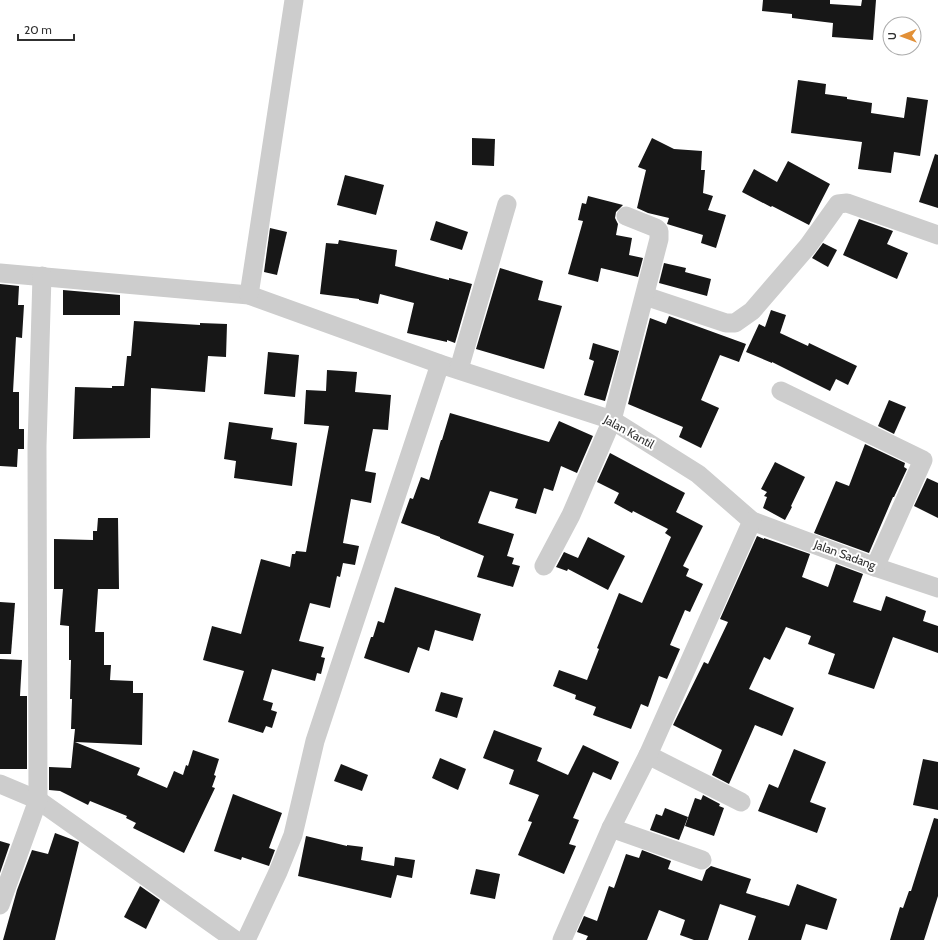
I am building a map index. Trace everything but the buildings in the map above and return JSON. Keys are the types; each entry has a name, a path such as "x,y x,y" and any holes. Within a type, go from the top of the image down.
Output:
{"street":[{"path":"249,295 294,0"},
{"path":"645,296 726,323 735,323 752,311 808,246 838,204 847,202 938,235"},
{"path":"459,369 507,204"},
{"path":"544,566 571,515 612,420 660,239 659,231 656,228 626,216"},
{"name":"Jalan Kantil","path":"0,273 249,295 440,364 612,420 698,474 752,521"},
{"path":"0,905 38,800 37,454 42,276"},
{"path":"246,940 278,872 293,835 315,741 440,364"},
{"path":"781,391 923,460 875,567"},
{"path":"562,940 611,828 648,755 752,521"},
{"name":"Jalan Sadang","path":"752,521 875,567 938,588"},
{"path":"648,755 741,802"},
{"path":"0,784 38,800 235,940"},
{"path":"611,828 702,860"}]}
